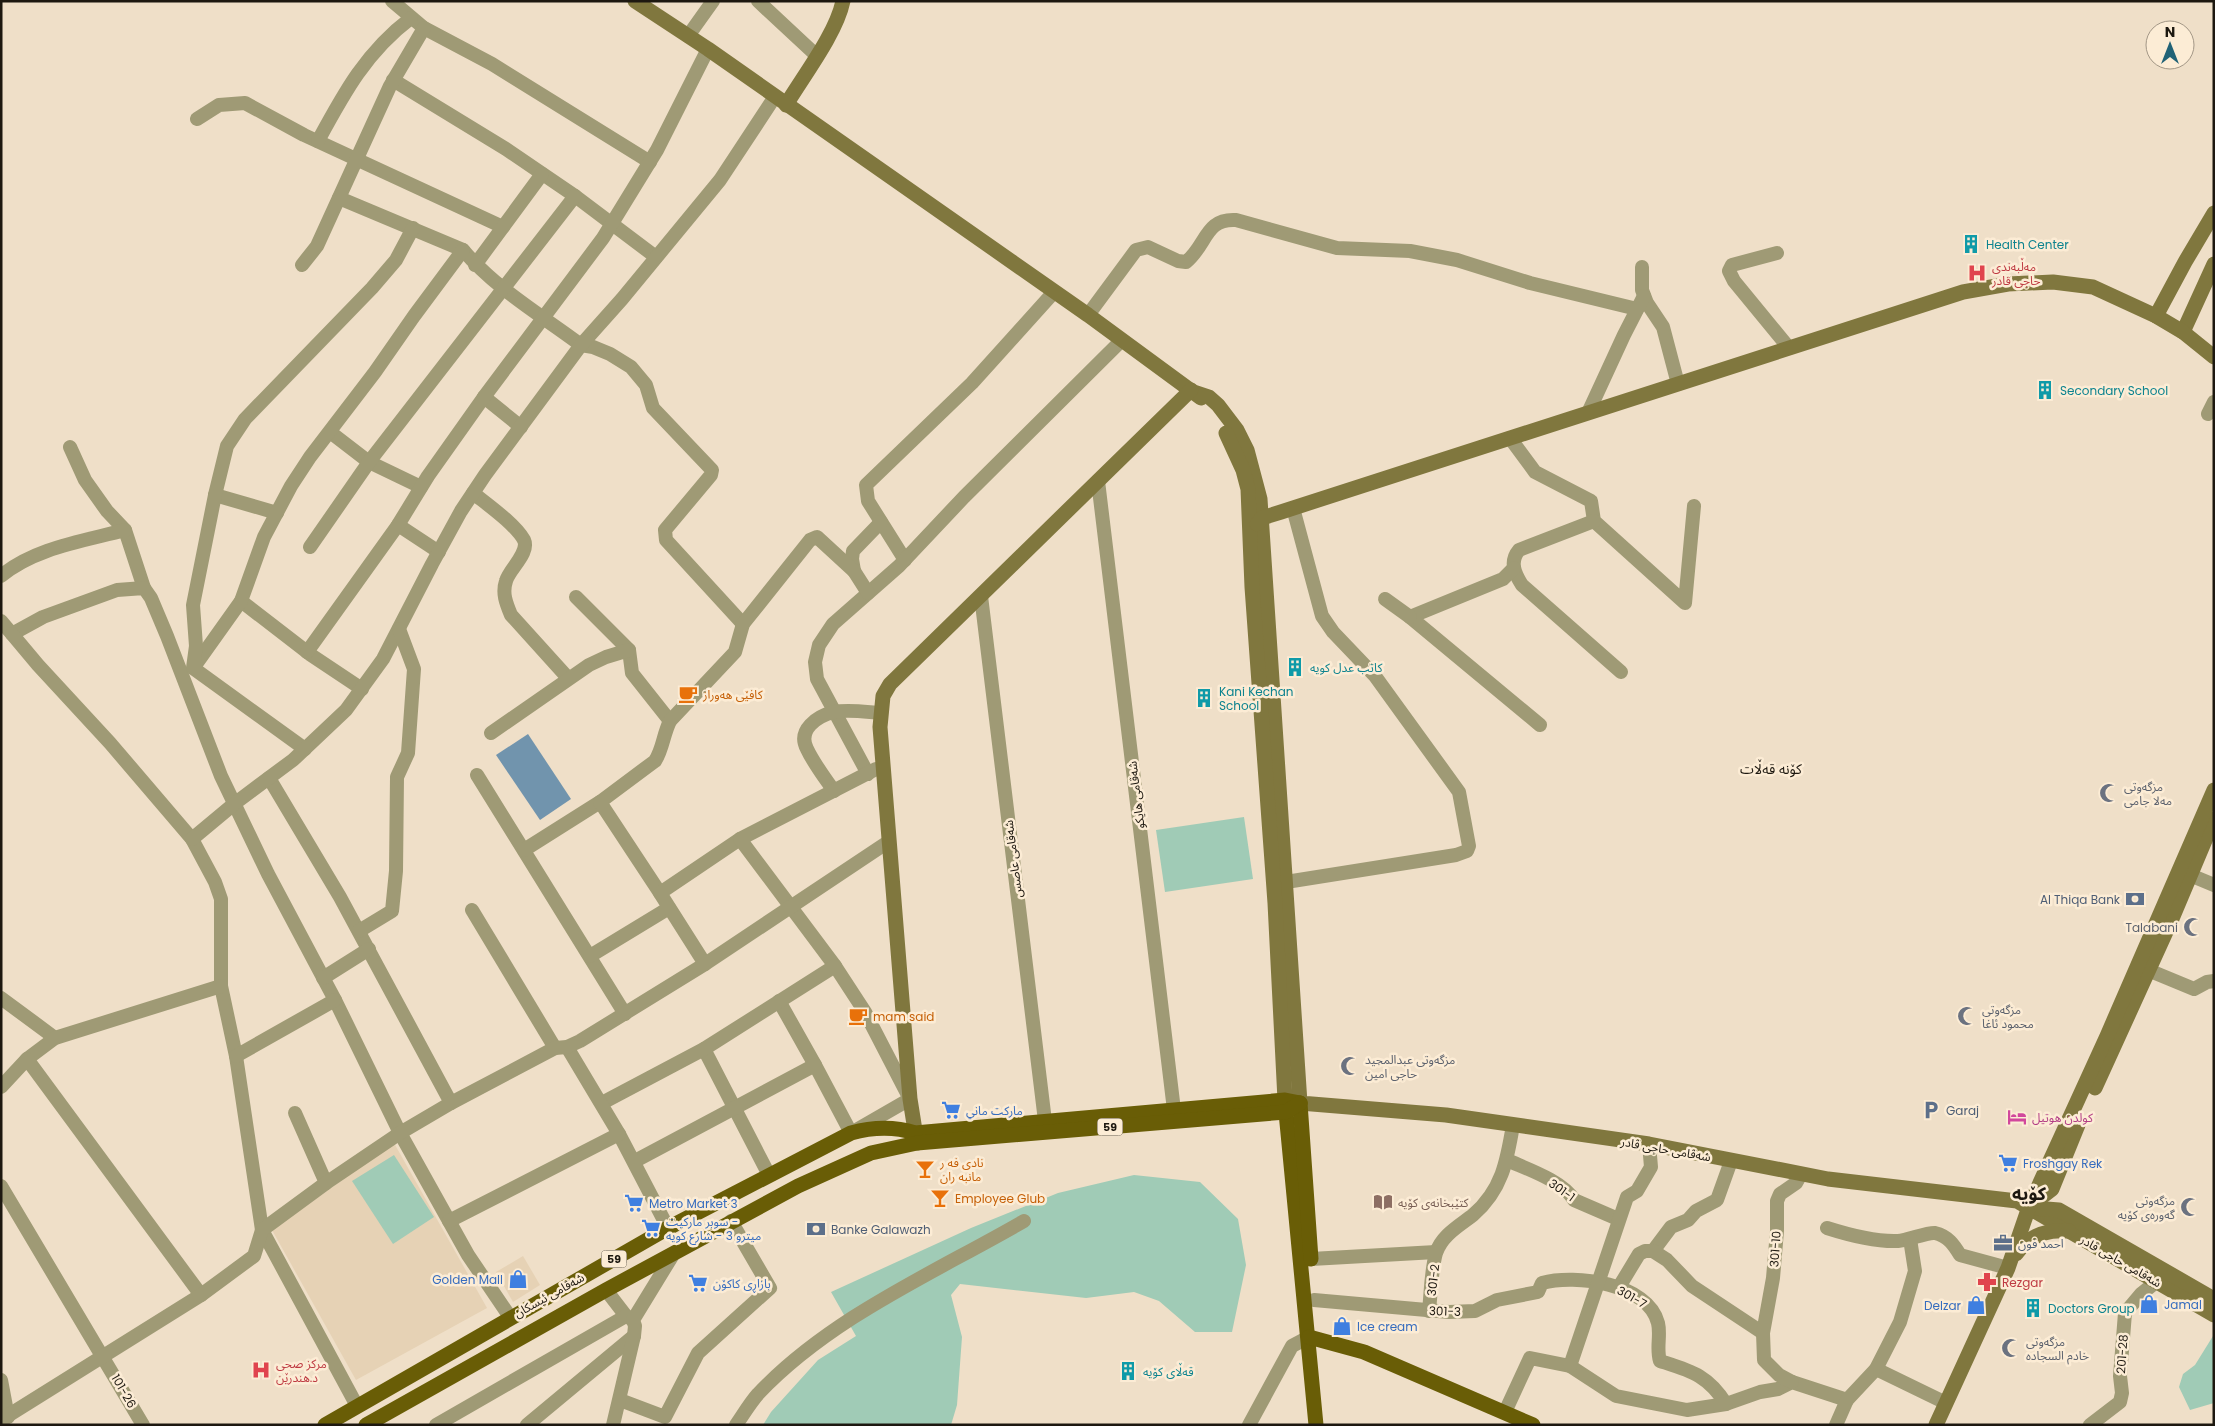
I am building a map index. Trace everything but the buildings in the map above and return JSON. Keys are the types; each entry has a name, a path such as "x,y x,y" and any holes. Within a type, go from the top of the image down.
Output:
{"main road":[{"name":"59","path":"916,1138 1045,1121 1174,1110 1290,1105"},
{"name":"59","path":"916,1138 1290,1105"},
{"path":"1290,1105 1311,1259 1314,1300 1313,1337 1316,1425"},
{"path":"1290,1105 1313,1337"},
{"name":"شەقامی ئیسکان","path":"325,1425 510,1317 668,1228 850,1133 880,1128 897,1128 916,1138"},
{"path":"850,1133 863,1156"},
{"name":"شەقامی ئیسکان","path":"366,1425 674,1252 798,1186 863,1156 916,1138"},
{"path":"1313,1337 1364,1352 1533,1425"}],"street":[{"path":"392,1 424,28 492,64 650,162"},
{"path":"635,1 708,49 1054,292 1210,406 1234,446 1255,499 1271,520 1322,616 1333,632 1375,676 1459,792 1469,846 1467,851 1456,855 1286,882"},
{"path":"688,36 713,1"},
{"path":"758,1 816,56"},
{"path":"192,839 305,749 346,710 383,659 439,552 474,492 581,345 622,300 720,180 816,56 841,13 843,1"},
{"path":"318,141 361,67 391,33 411,18"},
{"path":"302,265 317,246 392,80 424,28"},
{"path":"307,652 398,525 421,487 484,397 612,224 650,162 708,49"},
{"path":"392,80 506,149 575,196 656,257"},
{"path":"197,119 219,105 245,103 318,141 503,227"},
{"path":"475,264 542,174"},
{"path":"310,547 369,462 575,196"},
{"path":"339,198 463,250 475,264 503,289 581,345 593,347 610,354 631,367 646,386 653,408 712,470 665,530 666,540 743,624"},
{"path":"2156,316 2214,214"},
{"path":"1088,316 1136,250 1148,247 1178,261 1186,262 1197,253 1217,222 1225,220 1236,220 1337,248 1410,251 1457,260 1530,283 1637,309"},
{"path":"193,668 196,646 193,605 227,446 245,419 372,288 396,260 413,228"},
{"path":"184,679 241,601 264,537 310,456 330,432 463,250"},
{"path":"1778,253 1732,265 1729,271 1734,281 1789,348"},
{"path":"2183,332 2214,264"},
{"path":"1642,267 1642,290 1663,326 1678,384"},
{"path":"1255,499 1254,510 1271,520 1588,412 1962,292 2008,284 2053,282 2093,287 2156,316 2183,332 2214,357"},
{"path":"905,560 868,501 866,485 972,383 1054,292"},
{"path":"1588,412 1644,296"},
{"path":"868,774 817,679 815,662 818,645 833,624 905,560 984,477 1121,341"},
{"path":"916,1138 910,1099 888,842 880,713 883,696 890,684 1192,391"},
{"path":"484,397 521,427"},
{"path":"330,432 369,462 421,487"},
{"path":"1510,438 1535,472 1591,501 1594,521 1685,603 1694,506"},
{"path":"70,447 85,480 107,511 125,530 144,588 151,598 221,776 268,874 335,1000 400,1133 468,1255 510,1317"},
{"name":"شه‌قامی هایكو","path":"1098,481 1174,1110"},
{"path":"474,492 517,531 525,542 525,550 506,580 505,603 511,614 568,678"},
{"path":"215,495 277,513"},
{"path":"1271,520 1286,882 1290,1105"},
{"path":"1271,520 1275,903 1290,1105"},
{"path":"1594,521 1519,550 1515,558 1514,568 1522,585 1621,672"},
{"path":"854,571 853,551 881,522"},
{"path":"398,525 439,552"},
{"path":"1,576 8,570 46,551 125,530"},
{"path":"524,850 600,802 655,761 661,752 664,734 670,721 735,652 743,624 810,540 818,537 854,571 868,593"},
{"path":"1410,617 1504,579 1514,568"},
{"path":"12,634 42,617 117,590 144,588"},
{"name":"شه‌قامی عاصس","path":"981,596 1045,1121"},
{"path":"576,597 629,650 632,673 670,721"},
{"path":"1385,599 1410,617 1540,725"},
{"path":"241,601 307,652 362,689"},
{"path":"1,621 38,666 110,744 192,839 215,882 221,899 221,986 236,1056 262,1230 357,1406"},
{"path":"359,931 392,911 396,871 397,777 408,752 414,669 399,629"},
{"path":"491,733 568,678 606,657 629,650"},
{"path":"193,668 305,749"},
{"path":"834,791 806,748 804,738 807,728 816,720 834,712 880,713"},
{"path":"660,893 740,839 868,774 883,764"},
{"path":"477,775 625,1014"},
{"path":"269,778 359,931 451,1103"},
{"path":"2008,1268 2029,1207 2108,1036 2214,790"},
{"path":"600,802 705,964"},
{"path":"2029,1207 2052,1189 2214,819"},
{"path":"740,839 835,966 865,1012 910,1099"},
{"path":"1,1380 4,1419 201,1295 254,1256 262,1230 326,1183 400,1133 451,1103 625,1014 705,964 888,842"},
{"path":"2190,875 2214,885"},
{"path":"590,956 669,908"},
{"path":"472,910 561,1048 602,1102 668,1228"},
{"path":"323,978 369,949"},
{"path":"602,1102 704,1049 835,966"},
{"path":"2148,970 2194,989 2214,981"},
{"path":"1,1087 27,1058 55,1038 221,986"},
{"path":"1,998 55,1038"},
{"path":"236,1056 335,1000"},
{"path":"779,1001 850,1133 910,1099"},
{"path":"704,1049 769,1175"},
{"path":"27,1058 201,1295"},
{"path":"635,1162 815,1065"},
{"name":"شەقامی حاجی قادر","path":"1290,1105 1446,1115 1649,1144 1801,1174 2017,1201 2074,1226 2214,1299"},
{"path":"295,1113 326,1183"},
{"name":"301-2","path":"1429,1310 1436,1252 1450,1231 1474,1214 1501,1179 1507,1160 1513,1126"},
{"path":"449,1221 619,1134"},
{"path":"1570,1366 1618,1219 1627,1197 1637,1191 1651,1167 1649,1144"},
{"name":"301-1","path":"1507,1160 1549,1180 1570,1193 1574,1200 1618,1219"},
{"path":"1653,1251 1671,1227 1688,1220 1696,1211 1717,1200 1731,1161"},
{"path":"1936,1425 2017,1252 2029,1239 2054,1230 2074,1226 2058,1190 2061,1166"},
{"name":"301-10","path":"1801,1174 1796,1183 1780,1194 1777,1201 1777,1231 1773,1278 1763,1333 1764,1360 1779,1375 1792,1382 1847,1400"},
{"name":"101-26","path":"1,1186 105,1357 143,1425"},
{"path":"620,1400 665,1417 698,1353 770,1288 732,1221"},
{"path":"736,1425 758,1395 812,1346 908,1284 1024,1221"},
{"name":"شەقامی حاجی قادر","path":"2074,1226 2156,1282 2214,1315"},
{"path":"1827,1228 1850,1236 1896,1241 1932,1232 1943,1235 1952,1242 1960,1255 2008,1268"},
{"path":"1836,1425 1847,1400 1876,1369 1900,1322 1915,1271 1910,1239"},
{"path":"1619,1287 1638,1254 1644,1251 1653,1251 1667,1260 1692,1286 1763,1333"},
{"path":"436,1425 630,1318 674,1252"},
{"path":"1311,1259 1436,1252"},
{"name":"301-3","path":"1314,1300 1429,1310 1475,1311 1497,1300 1538,1292 1542,1283 1557,1279 1597,1282"},
{"name":"301-7","path":"1597,1282 1619,1287 1650,1306 1658,1324 1657,1345 1660,1362 1696,1373 1719,1393 1726,1404"},
{"name":"201-28","path":"2090,1425 2120,1402 2125,1313 2141,1294 2156,1282"},
{"path":"606,1290 635,1326 613,1425"},
{"path":"526,1425 634,1336"},
{"path":"1249,1425 1292,1346 1313,1337"},
{"path":"1505,1412 1530,1358 1570,1366 1616,1396 1686,1410 1726,1404 1760,1392 1778,1389 1792,1382"},
{"path":"1876,1369 1946,1403"}],"shaded area":[{"path":"394,1143 487,1308 356,1380 272,1230"},
{"name":"Golden Mall","path":"523,1256 540,1285 513,1302 496,1272"}],"green space":[{"path":"1244,817 1253,879 1165,892 1156,830"},
{"path":"394,1155 434,1217 393,1244 352,1181"},
{"path":"1134,1175 1200,1182 1238,1219 1246,1265 1232,1332 1195,1332 1159,1301 1134,1292 1086,1298 960,1284 951,1295 962,1337 957,1405 951,1425 763,1425 771,1412 818,1360 856,1336 831,1292 971,1228 1058,1193"},
{"path":"2213,1336 2214,1403 2190,1410 2179,1387 2183,1374 2195,1365"}],"water":[{"path":"528,734 571,799 540,820 496,755"}],"place":[{"name":"Health Center","path":"1971,244"},
{"name":"مەڵبەندی حاجی قادر","path":"1977,273"},
{"name":"Secondary School","path":"2045,390"},
{"name":"كاتب عدل كويه","path":"1295,667"},
{"name":"کافێی هەوراز","path":"688,694"},
{"name":"Kani Kechan School","path":"1204,698"},
{"name":"مزگه‌وتی مه‌لا جامی","path":"2109,793"},
{"name":"Al Thiqa Bank","path":"2135,899"},
{"name":"Talabani","path":"2193,927"},
{"name":"mam said","path":"858,1016"},
{"name":"مزگه‌وتی محمود ئاغا","path":"1967,1016"},
{"name":"مزگه‌وتی عبدالمجید حاجی امین","path":"1350,1066"},
{"name":"مارکت ماني","path":"951,1110"},
{"name":"Garaj","path":"1931,1110"},
{"name":"كولدن هوتيل","path":"2017,1117"},
{"name":"Froshgay Rek","path":"2008,1163"},
{"name":"نادی فه ر مانبه ران","path":"925,1169"},
{"name":"Employee Glub","path":"940,1198"},
{"name":"كتێبخانه‌ی كۆیه‌","path":"1383,1202"},
{"name":"Metro Market 3","path":"634,1203"},
{"name":"مزگه‌وتی گه‌وره‌ی كۆیه","path":"2190,1207"},
{"name":"سوبر ماركيت - ميترو 3 - شارع كويه","path":"651,1228"},
{"name":"Banke Galawazh","path":"816,1229"},
{"name":"احمد فون","path":"2003,1243"},
{"name":"Golden Mall","path":"518,1279"},
{"name":"Rezgar","path":"1987,1282"},
{"name":"بازاڕی کاکۆن","path":"698,1283"},
{"name":"Jamal","path":"2149,1304"},
{"name":"Delzar","path":"1976,1305"},
{"name":"Doctors Group","path":"2033,1308"},
{"name":"Ice cream","path":"1342,1326"},
{"name":"مزگه‌وتی خادم السجاده","path":"2011,1348"},
{"name":"مرکز صحی د.هندرێن","path":"261,1370"},
{"name":"قەڵای کۆیە","path":"1128,1371"}],"district":[{"name":"کۆنە قەڵات","path":"1771,769"},
{"name":"کۆیە","path":"2029,1193"}]}
